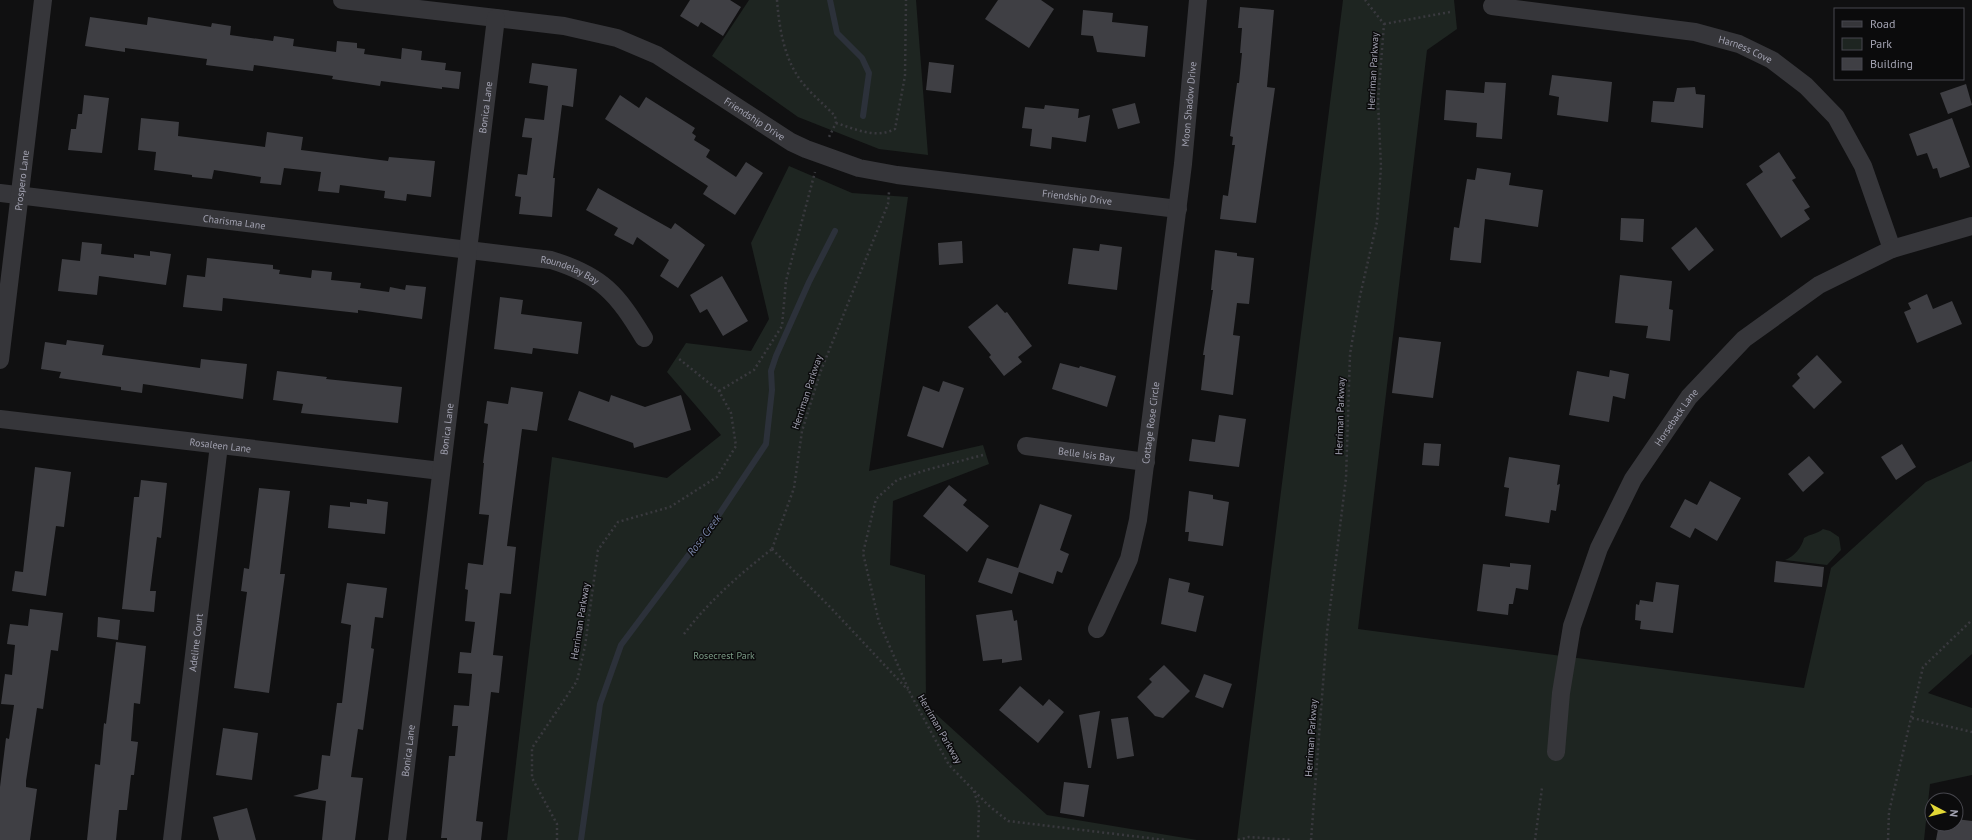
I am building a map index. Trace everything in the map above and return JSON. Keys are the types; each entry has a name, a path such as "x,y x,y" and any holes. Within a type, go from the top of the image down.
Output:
{"street":[{"name":"Prospero Lane","path":"0,360 43,0"},
{"name":"Friendship Drive","path":"342,0 582,29 617,38 638,46 671,63 791,142 822,156 859,168 1178,209"},
{"name":"Moon Shadow Drive","path":"1178,209 1198,0"},
{"name":"Harness Cove","path":"1492,6 1695,32 1739,44 1772,60 1806,86 1836,117 1863,166 1892,248"},
{"name":"Bonica Lane","path":"397,840 496,18"},
{"name":"Charisma Lane","path":"0,193 468,249"},
{"name":"Cottage Rose Circle","path":"1097,629 1122,575 1134,540 1146,462 1178,209"},
{"name":"Horseback Lane","path":"1556,752 1561,694 1572,626 1599,548 1633,479 1689,397 1744,339 1819,285 1892,248 1972,226"},
{"name":"Roundelay Bay","path":"468,249 551,260 571,266 586,273 602,283 615,295 625,307 644,338"},
{"name":"Rosaleen Lane","path":"0,418 442,472"},
{"name":"Adeline Court","path":"172,840 219,445"},
{"name":"Belle Isis Bay","path":"1026,446 1146,462"}],"path":[{"path":"777,0 779,26 789,61 797,76 835,116 836,123 828,140"},
{"path":"836,123 874,134 886,134 895,129 905,76 906,0"},
{"name":"Herriman Parkway","path":"1311,840 1326,632 1346,478 1350,354 1360,296 1377,222 1381,167 1378,101 1384,24 1365,0"},
{"path":"1384,24 1450,12"},
{"path":"719,391 754,370 782,326 786,281 816,171"},
{"name":"Herriman Parkway","path":"889,191 888,204 820,373 802,431 794,488 772,549 831,608 910,693"},
{"name":"Herriman Parkway","path":"557,840 557,824 532,778 532,748 577,682 585,646 598,550 618,522 670,507 717,477 736,446 731,413 719,391 678,358"},
{"name":"Herriman Parkway","path":"983,455 926,470 897,480 876,499 863,553 879,622 910,693 950,765 988,805 1008,821 1165,840"},
{"path":"684,634 698,616 741,573 772,549"},
{"path":"1888,840 1889,812 1912,718 1922,667 1972,620"},
{"path":"1912,718 1972,732"},
{"path":"1535,840 1542,788"},
{"name":"Herriman Parkway","path":"974,790 979,807 978,840"},
{"path":"1238,840 1250,837 1292,840"}],"green space":[{"path":"749,0 916,0 928,155 879,149 798,117 712,56"},
{"path":"1343,0 1454,0 1457,29 1427,50 1358,629 1804,688 1831,568 1926,482 1972,461 1972,654 1928,693 1972,708 1972,775 1930,784 1929,792 1924,792 1924,840 1237,840"},
{"name":"Rosecrest Park","path":"789,166 852,193 908,197 869,471 983,445 989,464 893,501 890,565 925,575 926,705 1047,815 1197,840 507,840 552,457 667,478 721,435 667,372 686,343 751,351 769,319 751,243"},
{"path":"1823,529 1830,531 1839,537 1841,550 1827,565 1785,560 1797,551 1804,538"}],"building":[{"path":"690,0 730,0 741,7 723,36 701,22 698,27 680,16"},
{"path":"998,0 1041,0 1054,9 1029,48 985,19"},
{"path":"1240,7 1274,10 1267,87 1275,88 1256,223 1220,219 1223,195 1228,196 1235,145 1232,145 1233,137 1230,136 1237,83 1239,83 1242,53 1240,53 1242,28 1238,28"},
{"path":"1083,10 1113,13 1112,22 1148,26 1145,57 1097,52 1093,36 1081,35"},
{"path":"90,17 147,25 148,17 211,27 212,23 231,26 230,35 273,41 274,36 294,39 293,46 336,52 337,41 357,43 357,48 365,49 364,54 401,59 402,48 422,51 421,60 446,63 445,70 461,72 459,89 442,87 442,89 381,81 380,86 332,79 333,76 254,65 253,71 206,65 207,59 125,48 125,52 85,46"},
{"path":"929,62 954,65 951,93 926,90"},
{"path":"532,63 577,69 573,107 562,105 553,178 555,178 552,217 519,214 521,197 515,196 518,174 527,175 532,138 522,137 525,118 544,120 548,86 529,83"},
{"path":"1552,75 1612,82 1608,122 1557,115 1559,97 1549,95"},
{"path":"1485,82 1506,83 1502,139 1476,137 1477,123 1444,120 1446,90 1484,93"},
{"path":"1966,84 1972,105 1948,114 1940,93"},
{"path":"1695,87 1696,94 1705,95 1703,128 1651,122 1653,101 1674,102 1677,88"},
{"path":"84,95 109,98 102,153 68,150 71,129 76,129 78,114 82,114"},
{"path":"620,95 639,108 646,97 695,128 692,133 696,136 694,140 710,150 706,157 736,177 746,162 763,173 735,215 703,194 708,186 605,119"},
{"path":"1135,103 1140,123 1118,129 1112,109"},
{"path":"1045,105 1079,109 1078,118 1090,115 1086,142 1052,137 1051,149 1030,146 1032,129 1022,128 1025,107 1044,109"},
{"path":"141,118 179,122 178,136 265,147 267,132 303,137 301,150 388,161 389,157 435,161 431,197 407,194 406,201 384,198 385,191 340,185 339,193 318,191 321,172 284,168 281,185 260,183 261,177 214,170 212,179 154,170 156,152 138,150"},
{"path":"1952,118 1970,167 1940,178 1937,168 1933,169 1927,153 1917,156 1909,134"},
{"path":"1779,152 1796,178 1792,180 1810,207 1804,210 1810,219 1781,238 1746,184 1763,172 1759,166"},
{"path":"1477,168 1511,173 1509,185 1543,190 1538,227 1485,219 1481,263 1450,260 1454,227 1459,228 1467,179 1475,180"},
{"path":"598,188 671,229 675,223 705,245 678,288 660,276 669,260 637,237 633,245 614,235 618,228 586,210"},
{"path":"1621,218 1644,219 1643,242 1620,240"},
{"path":"1696,227 1714,250 1689,271 1671,248"},
{"path":"962,241 963,263 939,265 938,243"},
{"path":"82,242 102,244 101,254 134,258 134,254 150,256 150,251 171,254 166,285 99,276 97,295 58,291 62,259 80,261"},
{"path":"1100,244 1122,247 1117,290 1068,284 1073,248 1099,251"},
{"path":"1215,250 1237,253 1237,256 1254,258 1249,304 1237,303 1233,335 1240,336 1233,395 1201,390 1205,355 1203,355 1213,290 1211,290"},
{"path":"207,258 273,265 273,269 280,270 279,274 311,278 312,270 332,272 331,280 361,283 360,288 389,292 390,287 405,290 406,285 426,287 422,319 358,310 358,313 223,298 222,311 183,307 187,275 205,277"},
{"path":"1620,275 1672,281 1669,309 1673,310 1670,341 1646,338 1648,326 1615,323"},
{"path":"722,276 748,321 723,336 707,309 700,313 690,295"},
{"path":"1927,294 1933,309 1952,301 1962,324 1917,343 1904,312 1911,309 1908,303"},
{"path":"500,297 523,300 521,314 582,322 578,354 533,348 532,354 494,349"},
{"path":"997,304 1005,313 1007,312 1032,346 1018,357 1022,362 1004,376 989,357 991,355 968,327"},
{"path":"1399,337 1441,342 1433,398 1392,393"},
{"path":"67,340 104,345 102,355 200,368 201,359 247,364 243,399 143,384 142,393 121,390 121,387 59,378 61,372 41,369 45,342 66,345"},
{"path":"1817,355 1842,382 1814,409 1792,386 1800,378 1797,374"},
{"path":"1060,363 1079,368 1080,366 1116,376 1107,407 1052,389"},
{"path":"1610,370 1629,374 1625,399 1613,396 1609,422 1569,415 1577,371 1609,377"},
{"path":"277,371 327,377 326,379 402,387 398,423 301,413 303,404 273,400"},
{"path":"943,381 964,388 943,448 907,436 923,386 939,392"},
{"path":"511,387 543,392 537,431 522,429 507,546 516,547 511,594 500,593 493,655 503,656 499,693 491,692 476,821 483,822 481,840 447,840 447,838 441,838 449,756 455,756 458,726 452,726 454,705 469,706 472,674 458,673 460,652 471,653 475,622 465,621 468,590 465,589 468,563 483,565 489,515 479,514 488,424 484,423 487,401 508,404"},
{"path":"579,391 609,402 611,395 645,407 681,395 691,430 634,448 633,443 568,420"},
{"path":"1219,415 1246,419 1239,467 1189,461 1192,439 1215,442"},
{"path":"1424,443 1441,444 1439,466 1422,465"},
{"path":"1902,444 1916,467 1896,480 1881,457"},
{"path":"1809,456 1824,473 1803,492 1788,474"},
{"path":"1509,457 1560,465 1557,485 1560,484 1556,511 1551,510 1549,523 1505,516 1509,488 1504,487"},
{"path":"35,467 71,472 64,527 56,526 46,596 12,591 15,571 23,572"},
{"path":"141,480 167,483 161,538 157,537 150,591 156,591 154,612 122,609 134,497 139,497"},
{"path":"1710,481 1741,498 1717,541 1695,528 1690,538 1670,527 1685,499 1697,505"},
{"path":"949,485 967,500 963,505 989,526 967,552 923,516"},
{"path":"259,488 290,491 280,574 285,574 269,693 234,688 247,592 241,591 244,568 249,569"},
{"path":"1189,491 1213,495 1213,499 1229,502 1223,546 1188,541 1189,532 1185,532"},
{"path":"367,499 388,502 385,534 328,528 330,505 350,507 350,502 367,504"},
{"path":"1040,504 1072,515 1060,550 1069,554 1062,573 1057,571 1053,584 1019,572 1012,594 978,582 987,558 1018,568"},
{"path":"1776,561 1824,567 1822,587 1774,582"},
{"path":"1510,563 1531,565 1528,590 1516,588 1513,604 1509,604 1508,615 1477,611 1483,564 1510,567"},
{"path":"1169,578 1190,583 1188,592 1204,596 1196,632 1161,624"},
{"path":"1656,582 1679,585 1673,633 1640,629 1641,621 1635,620 1636,604 1639,605 1640,600 1653,602"},
{"path":"347,583 387,588 383,618 375,617 371,648 374,649 363,730 358,729 351,777 363,778 355,840 322,840 326,801 293,796 318,789 322,755 330,756 337,703 342,703 351,625 341,623"},
{"path":"30,609 63,613 58,651 51,650 43,709 37,708 26,781 26,787 37,789 30,840 0,840 0,787 6,738 9,739 14,705 1,704 5,674 12,675 15,645 7,644 10,624 28,626"},
{"path":"1012,610 1014,621 1017,620 1022,660 1002,663 1002,659 983,661 976,615"},
{"path":"98,617 120,620 118,640 97,637"},
{"path":"116,642 146,646 140,704 134,703 131,741 138,742 134,775 131,775 127,810 119,810 116,840 87,840 95,764 100,765 104,723 106,724"},
{"path":"1164,665 1190,691 1163,718 1155,716 1137,697 1152,682 1149,679"},
{"path":"1204,674 1232,684 1223,708 1195,697"},
{"path":"1020,686 1043,706 1049,699 1064,712 1038,743 999,710"},
{"path":"1100,711 1091,768 1088,768 1079,715"},
{"path":"1128,717 1134,756 1117,759 1111,719"},
{"path":"223,728 258,733 252,780 216,775"},
{"path":"1064,782 1089,785 1084,817 1060,813"},
{"path":"247,808 256,840 219,840 213,817"},
{"path":"1964,820 1972,821 1972,840 1936,840 1938,832 1964,832"}],"waterway":[{"name":"Rose Creek","path":"830,0 837,33 862,58 869,73 863,116"},
{"name":"Rose Creek","path":"581,840 600,704 621,645 720,513 766,444 772,390 771,371 776,356 809,282 835,231"}]}
